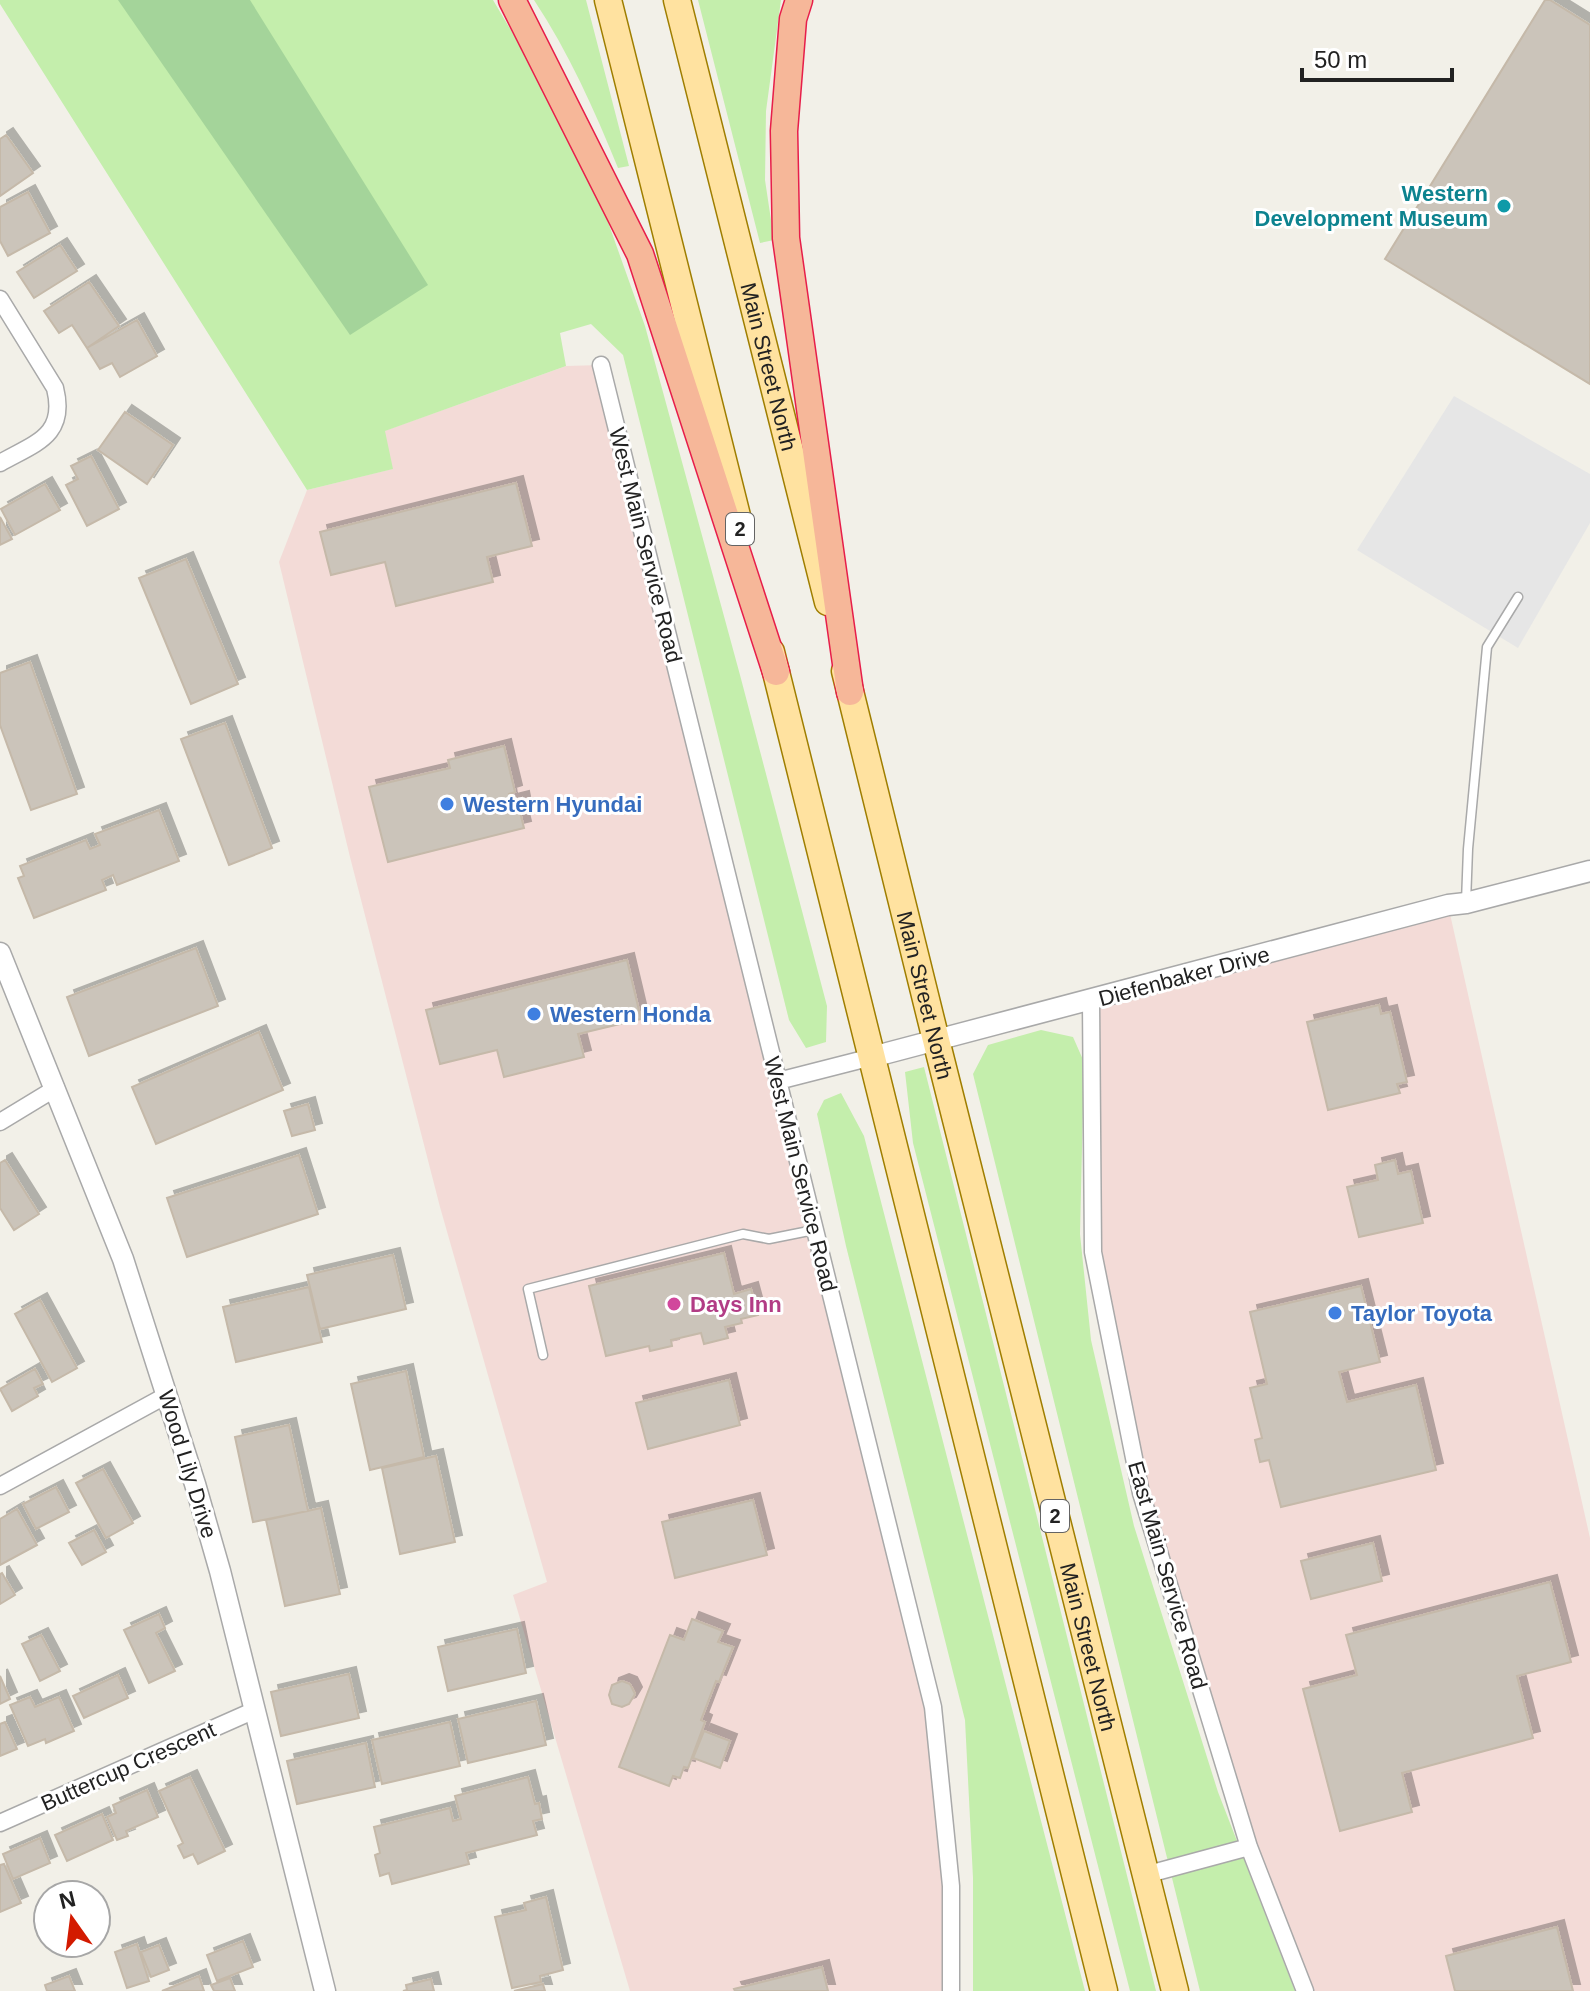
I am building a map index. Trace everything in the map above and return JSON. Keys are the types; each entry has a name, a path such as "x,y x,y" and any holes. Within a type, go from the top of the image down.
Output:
{"highway":[{"path":"512,0 640,254 776,672"},
{"path":"799,0 793,19 784,131 786,238 850,692"}],"main road":[{"name":"2","path":"608,0 1104,1991"},
{"name":"Main Street North","path":"677,0 1175,1991"}],"street":[{"path":"0,299 55,388 59,403 58,417 51,431 0,463"},
{"name":"West Main Service Road","path":"601,365 933,1707 951,1886 951,1991"},
{"name":"Diefenbaker Drive","path":"778,1081 1448,905 1590,871"},
{"name":"Wood Lily Drive","path":"0,953 123,1259 195,1484 220,1571 325,1991"},
{"name":"East Main Service Road","path":"1091,1001 1093,1252 1141,1493 1249,1847 1305,1991"},
{"path":"0,1122 56,1088"},
{"path":"0,1486 167,1395"},
{"name":"Buttercup Crescent","path":"0,1823 255,1710"},
{"path":"1145,1875 1249,1847"}],"lane":[{"path":"1466,903 1468,849 1487,647 1518,597"},
{"path":"543,1355 528,1289 743,1234 769,1239 815,1230"}],"shaded area":[{"path":"601,365 933,1707 951,1991 630,1991 513,1595 547,1582 440,1207 350,857 279,562 307,490 392,469 384,431 566,366"},
{"path":"1454,396 1590,474 1590,523 1518,648 1357,550"},
{"path":"1448,905 1590,1538 1590,1991 1304,1991 1141,1493 1093,1252 1091,1001"}],"green space":[{"path":"0,0 493,0 547,91 603,208 645,326 827,1006 826,1042 806,1048 789,1020 623,355 591,324 560,333 566,366 385,431 393,469 307,490"},
{"path":"118,0 250,0 428,285 350,335"},
{"path":"534,0 586,0 629,166 618,168 559,40"},
{"path":"698,0 781,0 766,111 765,180 774,240 760,243"},
{"path":"1041,1030 1073,1037 1084,1062 1080,1234 1091,1340 1134,1526 1218,1792 1295,1991 1200,1991 973,1074 988,1045"},
{"path":"924,1067 1156,1991 1130,1991 913,1143 905,1072"},
{"path":"841,1093 864,1136 1085,1991 973,1991 973,1878 965,1720 846,1246 817,1114 824,1100"}],"building":[{"name":"Western Development Museum","path":"1545,0 1550,0 1590,25 1590,384 1385,259"},
{"path":"6,135 33,173 0,196 0,139"},
{"path":"28,192 50,233 8,256 0,241 0,207"},
{"path":"60,245 77,271 34,298 17,272"},
{"path":"89,282 119,326 87,348 72,325 59,333 44,311"},
{"path":"137,320 157,356 120,377 112,363 100,369 87,348"},
{"path":"125,412 173,445 147,484 98,450"},
{"path":"91,456 119,509 87,526 66,485 78,479 71,466"},
{"path":"516,483 532,546 487,557 493,582 396,606 385,562 331,575 320,532"},
{"path":"45,484 60,510 15,535 1,509"},
{"path":"0,517 12,539 0,545"},
{"path":"186,559 238,684 191,704 139,578"},
{"path":"30,662 77,794 31,810 0,725 0,673"},
{"path":"225,723 272,848 229,865 181,739"},
{"name":"Western Hyundai","path":"504,746 515,792 509,794 510,801 522,798 523,803 518,804 524,828 388,862 369,787 450,768 448,760"},
{"path":"159,810 179,861 117,885 113,875 102,880 106,890 34,918 18,878 24,876 20,866 86,840 90,849 100,845 95,834"},
{"path":"196,948 218,1006 89,1056 67,997"},
{"name":"Western Honda","path":"627,960 641,1019 578,1034 584,1057 504,1077 497,1050 440,1064 426,1010"},
{"path":"1379,1005 1381,1014 1390,1012 1407,1082 1397,1084 1400,1093 1328,1110 1307,1022"},
{"path":"259,1032 283,1090 156,1144 132,1087"},
{"path":"308,1104 315,1130 292,1136 284,1111"},
{"path":"299,1155 318,1214 187,1257 167,1198"},
{"path":"5,1160 39,1214 14,1230 0,1208 0,1163"},
{"path":"1395,1160 1398,1174 1411,1171 1423,1223 1359,1237 1347,1187 1378,1180 1375,1165"},
{"name":"Days Inn","path":"724,1253 734,1294 751,1289 758,1315 725,1327 728,1338 704,1344 701,1333 671,1340 672,1346 650,1351 649,1346 606,1356 589,1286"},
{"path":"393,1255 406,1309 320,1329 307,1275"},
{"path":"1361,1286 1380,1362 1339,1372 1347,1402 1416,1385 1436,1470 1281,1507 1269,1460 1260,1462 1255,1440 1262,1438 1250,1388 1267,1384 1250,1312"},
{"path":"309,1287 322,1342 236,1362 223,1307"},
{"path":"40,1300 77,1368 52,1382 15,1314"},
{"path":"35,1369 43,1384 34,1388 38,1396 12,1411 0,1389"},
{"path":"406,1371 424,1457 370,1470 351,1384"},
{"path":"729,1380 740,1425 648,1449 636,1403"},
{"path":"289,1425 308,1511 253,1522 235,1437"},
{"path":"436,1456 455,1542 400,1554 382,1468"},
{"path":"103,1469 133,1523 106,1538 76,1483"},
{"path":"56,1487 69,1512 36,1529 23,1504"},
{"path":"753,1500 767,1555 675,1578 662,1522"},
{"path":"321,1508 340,1594 285,1606 266,1520"},
{"path":"17,1509 37,1545 0,1565 0,1519"},
{"path":"94,1530 106,1552 82,1565 69,1543"},
{"path":"1373,1543 1382,1581 1311,1599 1301,1561"},
{"path":"0,1574 15,1595 0,1604"},
{"path":"1550,1582 1571,1662 1517,1676 1533,1738 1402,1773 1412,1812 1340,1831 1303,1689 1357,1675 1346,1635"},
{"path":"159,1614 165,1628 156,1633 175,1671 149,1683 124,1630"},
{"path":"692,1619 723,1631 718,1642 733,1647 701,1720 705,1722 688,1768 684,1767 680,1778 673,1776 669,1786 619,1767 670,1635 684,1640"},
{"path":"517,1629 526,1673 448,1691 438,1647"},
{"path":"41,1635 60,1671 40,1681 22,1644"},
{"path":"349,1674 359,1718 281,1736 271,1692"},
{"path":"118,1675 128,1698 84,1718 73,1696"},
{"path":"0,1676 10,1699 0,1704"},
{"path":"622,1681 630,1684 635,1694 629,1704 622,1707 612,1704 609,1695 612,1685"},
{"path":"30,1697 35,1707 59,1697 74,1731 46,1743 45,1739 28,1746 10,1705"},
{"path":"536,1701 546,1745 468,1763 458,1719"},
{"path":"5,1722 17,1749 0,1756 0,1724"},
{"path":"450,1722 460,1766 382,1784 372,1740"},
{"path":"704,1731 730,1741 720,1768 693,1758"},
{"path":"366,1743 375,1787 297,1804 287,1761"},
{"path":"190,1777 225,1851 198,1864 193,1854 184,1858 178,1846 183,1843 159,1791"},
{"path":"528,1777 542,1819 533,1821 537,1835 466,1853 469,1864 392,1884 389,1873 380,1876 375,1855 380,1853 374,1827 450,1808 453,1821 461,1819 455,1796"},
{"path":"147,1790 158,1817 126,1831 128,1836 117,1840 107,1817 116,1813 113,1805"},
{"path":"102,1814 113,1840 67,1861 55,1835"},
{"path":"40,1838 50,1863 13,1879 3,1854"},
{"path":"4,1864 21,1903 0,1912 0,1865"},
{"path":"546,1897 563,1970 540,1976 541,1982 512,1988 495,1917 526,1910 524,1903"},
{"path":"1557,1927 1573,1991 1455,1991 1446,1956"},
{"path":"243,1941 253,1967 217,1981 207,1955"},
{"path":"137,1944 149,1981 127,1988 115,1952"},
{"path":"159,1945 169,1970 151,1977 141,1952"},
{"path":"822,1967 828,1991 734,1989"},
{"path":"69,1976 75,1991 47,1991 45,1985"},
{"path":"199,1976 204,1991 162,1991"},
{"path":"230,1978 235,1991 214,1991 211,1985"},
{"path":"431,1979 434,1991 403,1991 407,1990 406,1985"},
{"path":"543,1984 545,1991 514,1991"}],"place":[{"name":"Western Development Museum","path":"1504,206"},
{"name":"Western Hyundai","path":"447,804"},
{"name":"Western Honda","path":"534,1014"},
{"name":"Days Inn","path":"674,1304"},
{"name":"Taylor Toyota","path":"1335,1313"}]}
